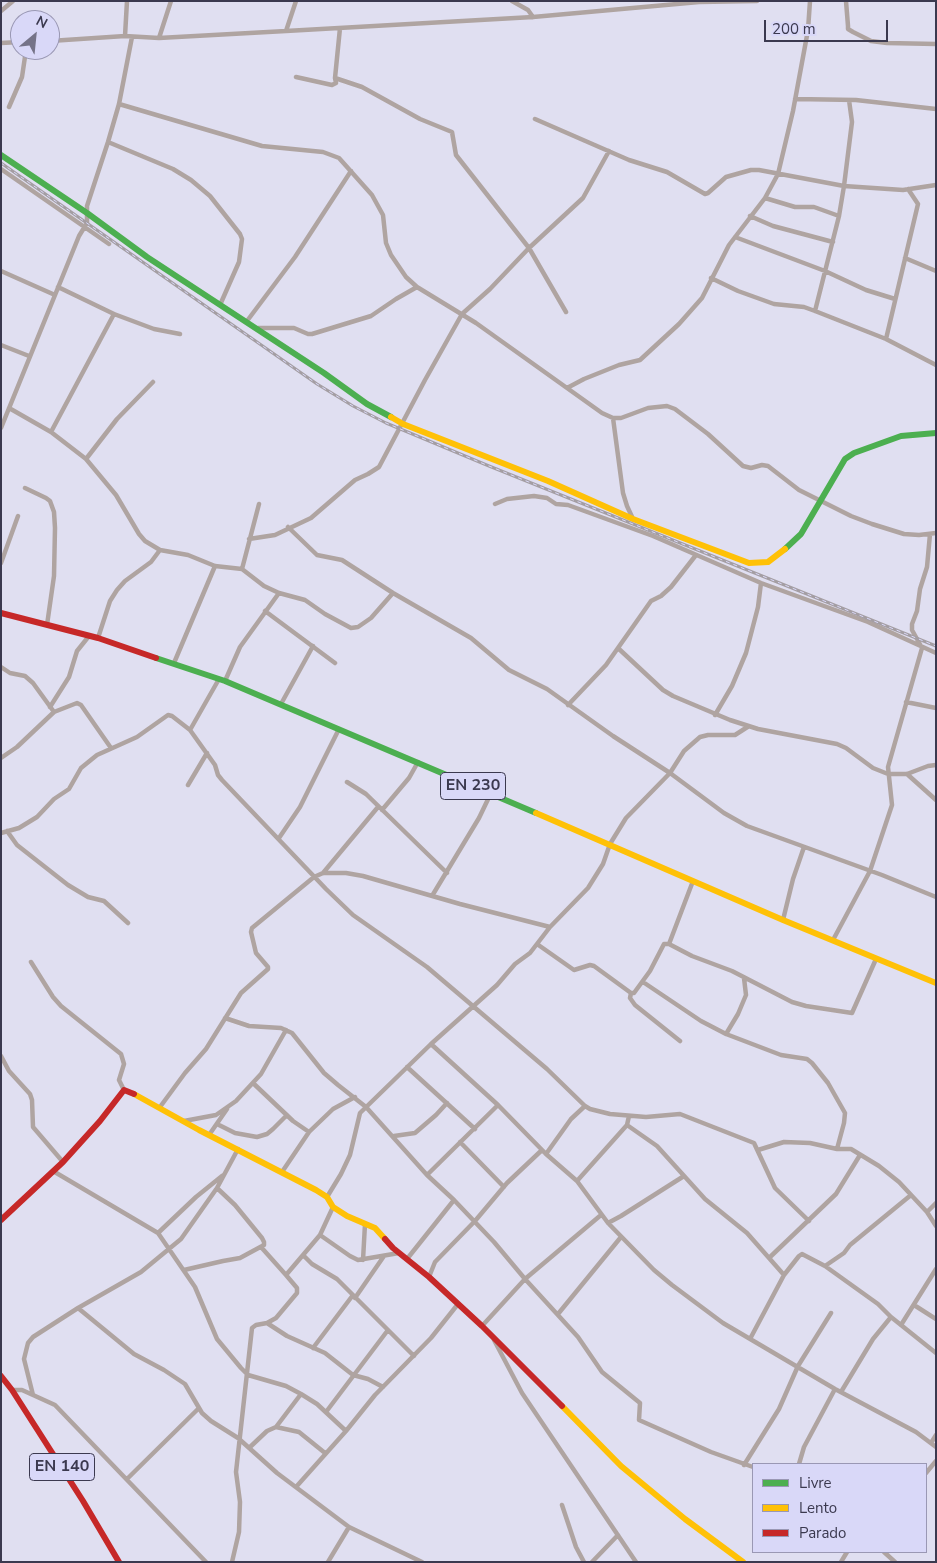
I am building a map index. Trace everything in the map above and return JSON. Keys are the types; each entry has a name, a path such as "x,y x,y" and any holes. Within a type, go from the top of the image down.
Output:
{"street":[{"path":"1,11 13,1"},
{"path":"124,36 127,1"},
{"path":"159,38 171,1"},
{"path":"286,31 296,1"},
{"path":"512,1 531,13 533,17"},
{"path":"522,7 526,1"},
{"path":"60,40 124,36 132,38 159,38 340,28 533,17 664,4 756,1"},
{"path":"567,388 619,365 640,360 679,324 706,292 711,278 735,237 765,198 778,174 808,30 810,1"},
{"path":"846,1 848,30 871,41 936,44"},
{"path":"296,77 332,85 336,83 340,28"},
{"path":"1,428 79,236 87,223 87,206 108,142 132,38"},
{"path":"10,107 22,77 25,60"},
{"path":"335,78 362,87 420,119 452,132 456,155 529,248 566,312"},
{"path":"795,99 849,100 936,109"},
{"path":"816,311 839,216 844,186 852,122 849,100"},
{"path":"118,104 262,146 331,154 339,158 372,195 382,215 386,243 391,255 406,277 417,287 462,314 602,413 613,418 622,418 648,408 667,406 675,409 708,434 743,466 751,468 762,465 768,466 799,490 851,516 872,524 904,534 933,534 928,567 920,589 917,611 912,624 912,630 922,648 888,767 892,805 870,871 833,940"},
{"path":"535,119 628,160 667,172 706,194 730,174 751,170 844,186 908,189 936,185"},
{"path":"108,142 173,169 191,180 210,196 240,234 242,239 238,262 220,305"},
{"path":"249,539 271,536 316,515 354,480 380,467 462,314 586,195 609,151"},
{"path":"1,155 87,213 147,257 324,372 367,404 403,424 548,480 634,519 749,563 768,562 779,555 801,534 845,459 854,453 901,436 936,433"},
{"path":"1,169 109,244"},
{"path":"247,321 295,257 351,171"},
{"path":"886,339 918,204 908,189"},
{"path":"765,198 795,207 814,207 839,216"},
{"path":"750,216 773,226 833,242"},
{"path":"735,237 866,290 895,299"},
{"path":"905,258 936,271"},
{"path":"1,271 55,295"},
{"path":"711,278 738,291 774,304 804,307 816,311 886,339 936,365"},
{"path":"58,287 114,314 154,330 180,334"},
{"path":"258,328 294,328 308,334 319,332 371,316 417,287"},
{"path":"51,432 114,314"},
{"path":"1,345 30,356"},
{"path":"86,459 117,419 152,382"},
{"path":"9,408 51,432 86,459 116,495 139,534 145,541 160,550 188,555 215,566 242,569 264,586 279,593 305,600 325,614 351,628 358,627 371,618 393,593"},
{"path":"613,418 623,493 626,506 634,519"},
{"path":"25,488 50,501 54,512 54,576 47,625"},
{"path":"495,504 507,499 542,496 556,504 568,505 653,536 761,583 868,622 936,653"},
{"path":"242,569 258,504"},
{"path":"1,563 18,516"},
{"path":"288,527 319,557 342,560 393,593 471,638 509,670 540,685 670,773 724,813 747,826 935,896"},
{"path":"98,638 110,601 117,590 151,562 160,550"},
{"path":"568,704 606,665 651,601 661,596 671,587 696,556"},
{"path":"174,663 215,566"},
{"path":"715,715 732,686 746,653 758,606 761,583"},
{"path":"190,730 222,680 240,647 279,593"},
{"path":"266,611 336,663"},
{"name":"EN 230","path":"1,613 98,638 222,680 491,793 783,920 936,983"},
{"path":"50,707 70,676 77,651 89,636"},
{"path":"281,704 313,646"},
{"path":"619,648 663,690 682,701 715,715 748,726 836,744 846,748 873,768 888,774 907,774 936,765"},
{"path":"1,666 10,673 29,679 54,712"},
{"path":"906,702 936,708"},
{"path":"1,758 17,748 54,712 77,703 81,704 111,748"},
{"path":"128,923 104,901 88,897 68,885 16,845 4,832 24,826 37,817 54,799 69,789 86,763 97,755 143,733 168,716 172,716 190,730 215,765 218,775 314,877 353,915 427,967 547,1069 585,1106 598,1111 629,1116 685,1115 752,1141 756,1144 776,1188 809,1221"},
{"path":"327,1197 350,1155 358,1118 366,1107 430,1044 497,985 515,964 530,953 550,927 588,888 603,864 610,844 633,810 670,773 684,751 700,738 708,735 735,735 748,726"},
{"path":"279,838 300,807 339,729"},
{"path":"188,785 207,753"},
{"path":"160,1107 185,1073 206,1049 241,993 268,969 256,953 251,932 252,928 314,877 323,872 409,778 418,762"},
{"path":"907,774 936,800"},
{"path":"347,782 366,794 446,873"},
{"path":"432,896 479,818 491,793"},
{"path":"783,920 793,879 804,847"},
{"path":"323,872 363,876 550,927"},
{"path":"670,944 693,881"},
{"path":"537,944 574,970 590,965 594,966 631,993"},
{"path":"631,993 636,991 643,982 664,944 670,944 692,956 732,971 792,1002 852,1013 876,958"},
{"path":"32,962 53,997 61,1006 120,1054 124,1064 119,1080 124,1090 160,1107 209,1135 316,1190 327,1197 332,1207 379,1231 399,1253 429,1277 482,1326 621,1466 739,1561"},
{"path":"726,1034 738,1014 746,995 744,978"},
{"path":"643,982 701,1021 726,1034 781,1055 806,1059 812,1062 828,1083 845,1113 837,1149"},
{"path":"631,993 630,998 635,1006 680,1041"},
{"path":"225,1018 248,1026 286,1030 292,1033 324,1073 366,1107 427,1175 475,1221 578,1337 602,1372 640,1403 639,1420 711,1452 752,1468"},
{"path":"209,1135 228,1108 261,1074 286,1030"},
{"path":"430,1044 577,1181 608,1223 672,1285 723,1323 834,1389 916,1432 936,1447"},
{"path":"1,1056 9,1071 30,1094 34,1127 63,1162"},
{"path":"408,1067 475,1129"},
{"path":"253,1083 286,1115 309,1132"},
{"path":"1,1220 63,1162 100,1121 124,1090"},
{"path":"282,1172 309,1132 333,1109 355,1097"},
{"path":"394,1136 414,1133 447,1103"},
{"path":"427,1175 498,1106"},
{"path":"429,1277 434,1263 475,1221 504,1187 544,1152 571,1119 585,1106"},
{"path":"184,1121 216,1115 228,1108"},
{"path":"217,1124 235,1133 257,1137 273,1130 286,1115"},
{"path":"577,1181 627,1124 629,1116"},
{"path":"627,1124 657,1146 704,1199 747,1233 784,1275"},
{"path":"460,1142 504,1187"},
{"path":"758,1150 784,1142 810,1143 837,1149 848,1148 860,1154 899,1182 927,1212 936,1226"},
{"path":"33,1395 24,1359 28,1343 33,1337 78,1308 141,1272 186,1234 217,1188 238,1149"},
{"path":"769,1258 809,1221 840,1188 860,1154"},
{"path":"53,1171 158,1233 184,1270 203,1302 217,1339 228,1354 248,1375 286,1386 317,1404 346,1431"},
{"path":"158,1233 196,1197 224,1175"},
{"path":"608,1223 684,1176"},
{"path":"184,1270 223,1260 240,1258 261,1247 264,1242 235,1205 217,1188"},
{"path":"825,1266 844,1253 857,1239 911,1195"},
{"path":"407,1259 454,1200"},
{"path":"927,1212 936,1204"},
{"path":"286,1275 320,1235 332,1207"},
{"path":"482,1326 525,1279 601,1215"},
{"path":"363,1260 365,1224"},
{"path":"320,1235 350,1256 363,1260 399,1253"},
{"path":"558,1314 621,1237"},
{"path":"232,1562 239,1532 240,1502 236,1472 238,1438 248,1375 249,1340 252,1328 256,1325 267,1323 281,1314 298,1291 261,1247"},
{"path":"304,1255 312,1264 337,1279 414,1356"},
{"path":"750,1339 784,1275 800,1255 806,1256 825,1266 878,1304 891,1317 936,1353"},
{"path":"313,1348 384,1256"},
{"path":"901,1325 934,1277 936,1269"},
{"path":"296,1487 383,1387 431,1338 458,1304"},
{"path":"914,1304 936,1319"},
{"path":"78,1308 134,1354 185,1384 198,1409 211,1421 238,1438 296,1487 349,1527 422,1562"},
{"path":"744,1465 779,1409 798,1366 831,1313"},
{"path":"841,1392 856,1364 891,1317"},
{"path":"267,1323 287,1336 325,1352 353,1375 368,1379 383,1387"},
{"path":"326,1412 388,1330"},
{"path":"492,1337 522,1393 570,1467 636,1562"},
{"name":"EN 140","path":"1,1376 84,1501 119,1562"},
{"path":"799,1463 804,1447 834,1389"},
{"path":"12,1390 22,1390 52,1403 58,1408 206,1562"},
{"path":"276,1428 301,1394"},
{"path":"127,1479 198,1409"},
{"path":"249,1448 267,1431 276,1428 299,1432 325,1453"},
{"path":"931,1443 936,1435"},
{"path":"927,1472 936,1461"},
{"path":"562,1505 576,1547 584,1562"},
{"path":"328,1562 349,1527"},
{"path":"592,1562 618,1535"},
{"path":"885,1553 895,1562"}],"railway":[{"path":"1,163 317,384 353,406 386,423 489,466 936,646"}],"traffic: fast":[{"path":"1,155 87,213 147,257 324,373 367,404 391,417"},
{"path":"785,549 801,534 845,459 854,453 901,436 936,433"},
{"path":"156,658 225,681 536,813"}],"traffic: slow":[{"path":"391,417 403,424 548,481 633,519 749,563 768,562 785,549"},
{"path":"536,813 783,920 936,983"},
{"path":"134,1094 199,1130 316,1190 327,1197 333,1207 347,1216 375,1228 385,1239"},
{"path":"562,1406 621,1466 685,1519 743,1562"}],"traffic: jam":[{"path":"1,613 98,638 156,658"},
{"path":"1,1220 63,1162 100,1121 124,1090 134,1094"},
{"path":"385,1239 482,1326 562,1406"},
{"path":"1,1376 12,1390 83,1501 119,1562"}]}
